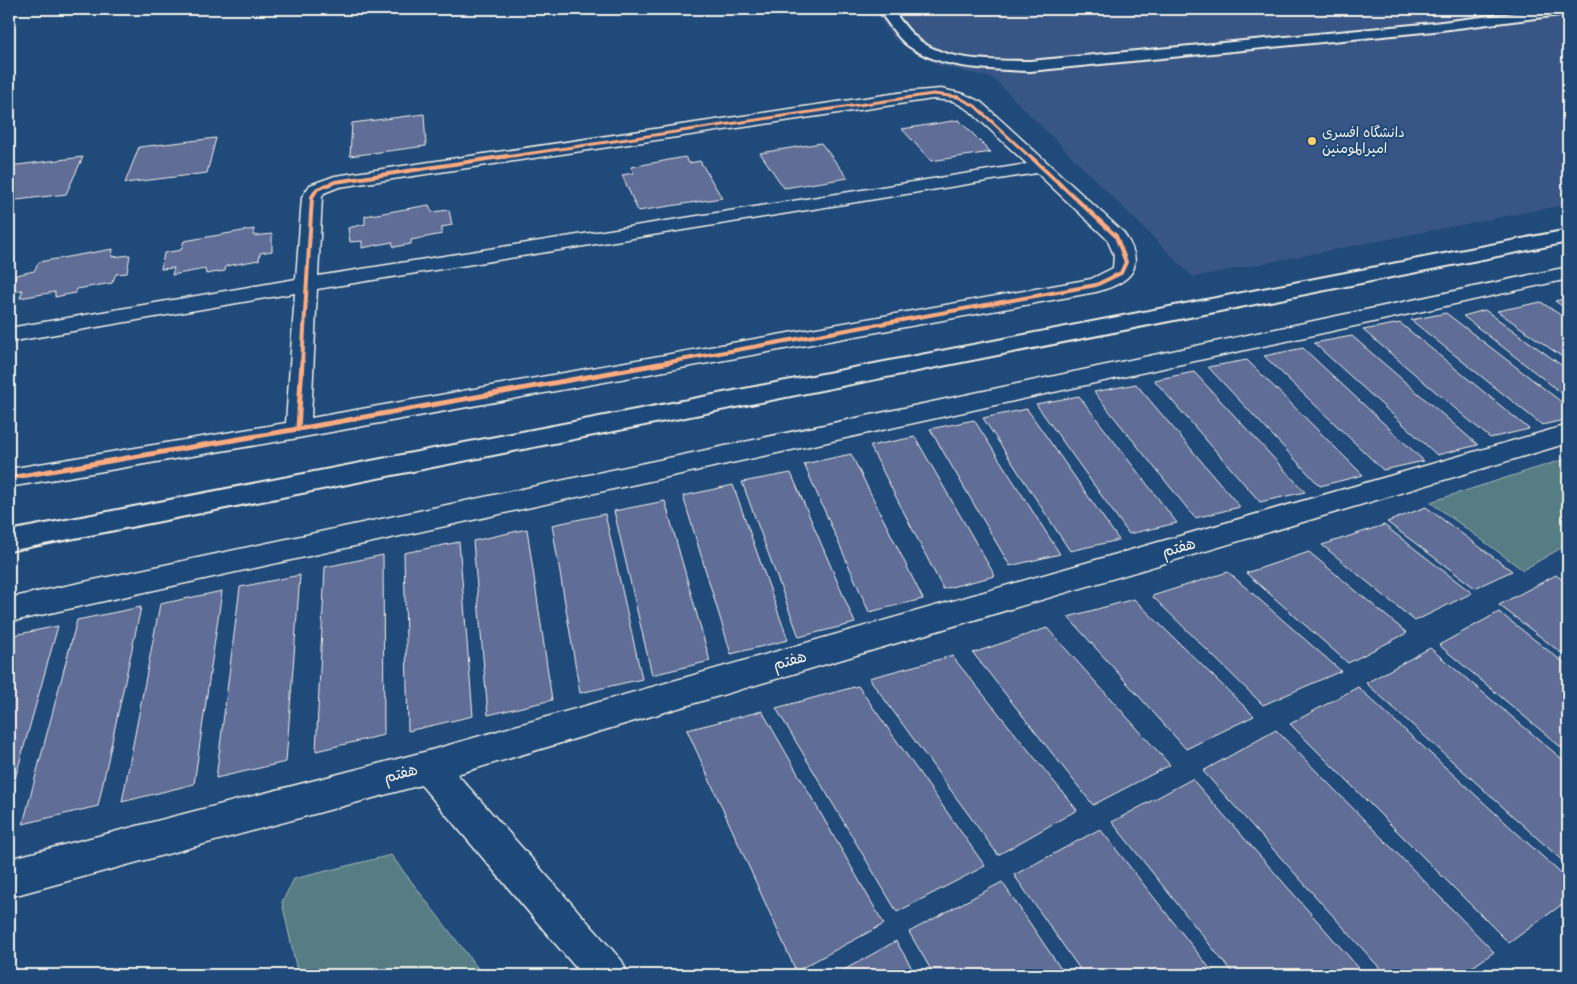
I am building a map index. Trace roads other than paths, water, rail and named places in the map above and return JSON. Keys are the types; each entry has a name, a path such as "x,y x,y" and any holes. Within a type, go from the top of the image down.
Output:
{"street":[{"path":"9,478 298,429 1070,290 1116,278 1124,269 1126,260 1116,236 967,100 946,93 335,182 317,189 312,196 298,429"},
{"path":"9,335 307,284 1041,167"},
{"path":"9,610 1568,273"},
{"name":"هفتم","path":"9,878 428,767 1568,434"},
{"path":"428,767 608,975"}],"lane":[{"path":"886,9 912,41 936,54 969,63 1030,66 1434,27 1568,10"},
{"path":"9,541 1568,236"}],"place":[{"name":"دانشگاه افسری امیرالمومنین","path":"1312,141"}]}
